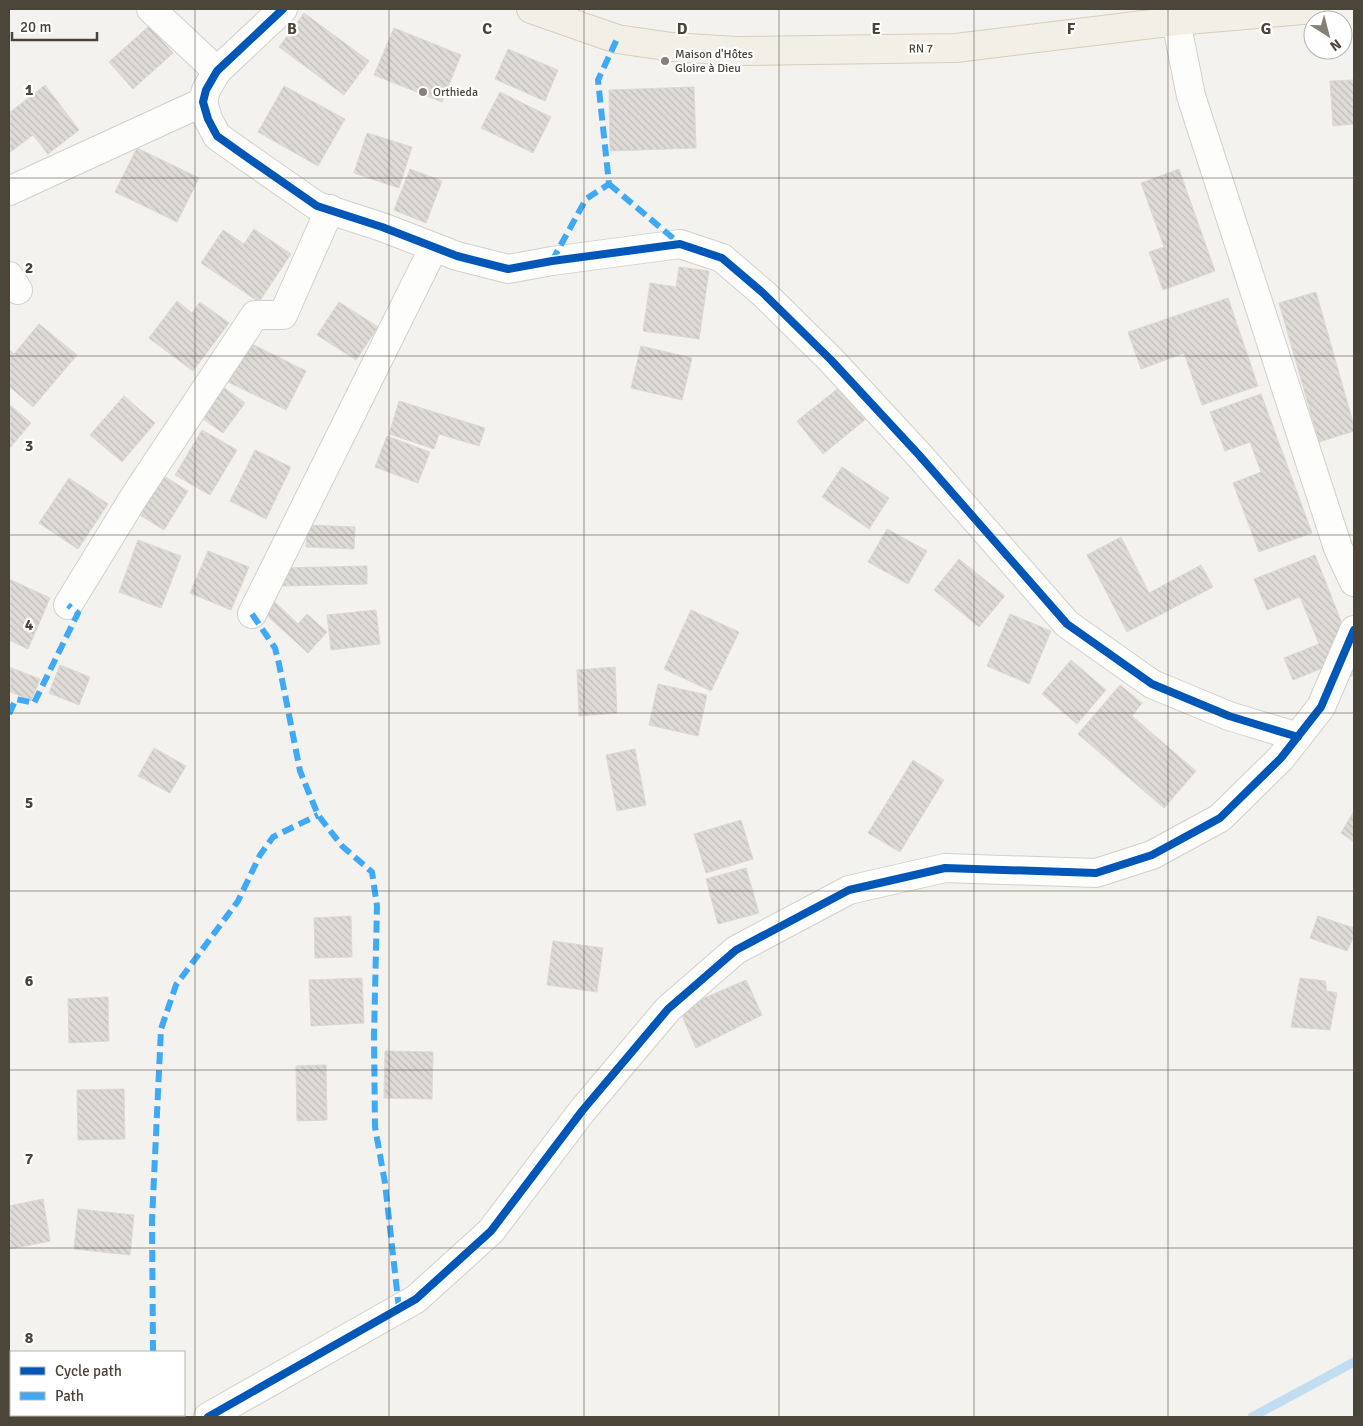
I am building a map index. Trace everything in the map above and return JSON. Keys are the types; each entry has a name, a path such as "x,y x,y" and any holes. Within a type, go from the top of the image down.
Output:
{"main road":[{"name":"RN 7","path":"531,9 617,39 672,47 737,51 956,48 1176,22 1314,9"}],"street":[{"path":"151,9 217,71"},
{"path":"282,9 217,71 206,90 203,102 208,119 217,136 317,206 382,226 457,256 508,270 552,260 680,244 722,258 762,293 831,360 919,455 1067,624 1152,684 1228,716 1298,736"},
{"path":"1176,22 1191,96 1338,548 1354,582"},
{"path":"9,191 203,102"},
{"path":"68,605 134,497 255,315 283,315 330,209"},
{"path":"252,614 434,247"},
{"path":"208,1417 416,1299 491,1231 582,1110 668,1008 736,950 849,890 945,868 1096,873 1152,855 1220,818 1281,758 1321,707 1354,630"}],"building":[{"path":"304,13 369,61 344,95 279,47"},
{"path":"149,26 173,53 133,89 109,62"},
{"path":"394,28 461,55 442,102 374,75"},
{"path":"508,49 558,70 545,101 495,79"},
{"path":"1354,80 1354,124 1333,126 1330,81"},
{"path":"45,85 79,130 48,154 33,135 9,153 9,113"},
{"path":"284,86 345,119 318,166 258,132"},
{"path":"694,87 696,148 610,151 609,90"},
{"path":"500,92 551,117 533,153 481,128"},
{"path":"367,133 412,147 399,188 354,173"},
{"path":"137,148 199,178 177,222 115,192"},
{"path":"410,169 442,181 426,223 394,210"},
{"path":"1179,169 1215,271 1163,290 1149,252 1164,247 1141,183"},
{"path":"254,229 291,254 259,302 201,263 223,230 244,244"},
{"path":"679,267 709,271 699,339 643,331 650,283 676,287"},
{"path":"1316,292 1354,426 1354,431 1319,442 1279,303"},
{"path":"1228,298 1258,386 1202,405 1184,353 1141,369 1128,332"},
{"path":"177,301 192,313 200,302 229,323 193,371 149,338"},
{"path":"339,302 378,327 356,360 317,335"},
{"path":"39,324 77,355 33,407 9,386 9,349 14,354"},
{"path":"248,342 306,371 286,410 228,382"},
{"path":"641,346 692,358 682,400 631,388"},
{"path":"219,384 245,403 223,433 196,414"},
{"path":"841,386 866,419 823,454 797,421"},
{"path":"1261,394 1312,533 1259,552 1233,483 1261,472 1250,442 1225,451 1210,412"},
{"path":"124,396 155,423 122,462 90,435"},
{"path":"399,401 485,428 479,446 439,434 434,449 389,434"},
{"path":"9,404 31,423 9,449"},
{"path":"202,430 237,450 210,495 175,475"},
{"path":"387,436 430,452 418,483 375,467"},
{"path":"255,450 291,467 266,519 230,501"},
{"path":"842,467 889,498 869,529 822,497"},
{"path":"159,473 188,491 164,530 135,512"},
{"path":"69,478 108,504 78,549 39,523"},
{"path":"308,525 355,527 354,549 306,547"},
{"path":"887,529 927,551 908,584 868,562"},
{"path":"1121,537 1149,593 1201,565 1213,587 1127,632 1087,555"},
{"path":"138,540 181,556 161,608 119,592"},
{"path":"208,551 249,567 231,610 190,593"},
{"path":"1315,555 1354,654 1354,675 1332,684 1325,667 1293,680 1284,658 1319,644 1300,597 1267,610 1254,579"},
{"path":"959,559 1005,596 979,627 934,590"},
{"path":"367,566 367,584 283,586 283,568"},
{"path":"9,579 50,598 28,649 9,640"},
{"path":"274,601 298,624 307,614 327,632 308,653 263,612"},
{"path":"376,610 380,644 331,650 327,615"},
{"path":"691,610 739,632 711,691 664,669"},
{"path":"1010,614 1051,631 1029,684 987,666"},
{"path":"1071,660 1106,690 1077,724 1042,694"},
{"path":"60,665 90,677 79,705 49,693"},
{"path":"9,667 40,679 31,701 9,691"},
{"path":"615,667 617,713 579,716 577,670"},
{"path":"658,684 707,695 698,736 649,725"},
{"path":"1120,685 1142,703 1132,716 1196,771 1164,808 1078,734"},
{"path":"154,748 186,766 170,793 138,776"},
{"path":"635,749 646,805 617,811 606,755"},
{"path":"913,760 944,780 900,852 868,833"},
{"path":"1354,811 1354,842 1341,833"},
{"path":"741,820 753,859 706,873 694,834"},
{"path":"746,868 759,913 718,924 706,879"},
{"path":"351,916 352,957 315,958 314,918"},
{"path":"1318,916 1354,928 1354,936 1347,951 1310,938"},
{"path":"553,941 603,948 597,992 547,985"},
{"path":"362,978 364,1023 311,1026 309,980"},
{"path":"1300,978 1325,981 1327,991 1337,993 1330,1030 1291,1027"},
{"path":"746,980 762,1015 696,1048 679,1009"},
{"path":"108,997 109,1041 69,1043 68,999"},
{"path":"385,1051 433,1052 432,1099 384,1098"},
{"path":"326,1065 327,1120 297,1121 296,1066"},
{"path":"124,1089 125,1139 78,1140 77,1090"},
{"path":"43,1199 50,1241 10,1249 9,1206"},
{"path":"78,1209 134,1215 130,1255 74,1249"}],"waterway":[{"path":"1252,1417 1354,1362"}],"marked path":[{"path":"552,261 586,199 609,184 598,80 617,39"},
{"path":"609,184 680,244"},
{"path":"9,714 16,699 34,703 78,613 68,605"},
{"path":"252,614 275,648 300,771 318,815 342,846 372,872 377,906 374,1036 375,1127 385,1183 399,1309"},
{"path":"153,1351 152,1220 161,1029 176,985 238,901 260,855 273,837 318,815"}],"cycle path":[{"path":"283,9 217,71 206,90 203,102 208,119 217,136 317,206 382,227 457,256 508,269 552,261 680,244 722,258 763,293 831,360 919,455 1067,624 1152,684 1229,716 1298,737"},
{"path":"208,1417 416,1299 491,1231 582,1111 668,1009 736,950 849,890 945,868 1096,873 1152,855 1220,818 1281,758 1321,707 1354,630"}],"place":[{"name":"Maison d'Hôtes Gloire à Dieu","path":"665,61"},
{"name":"Orthieda","path":"423,92"}]}
